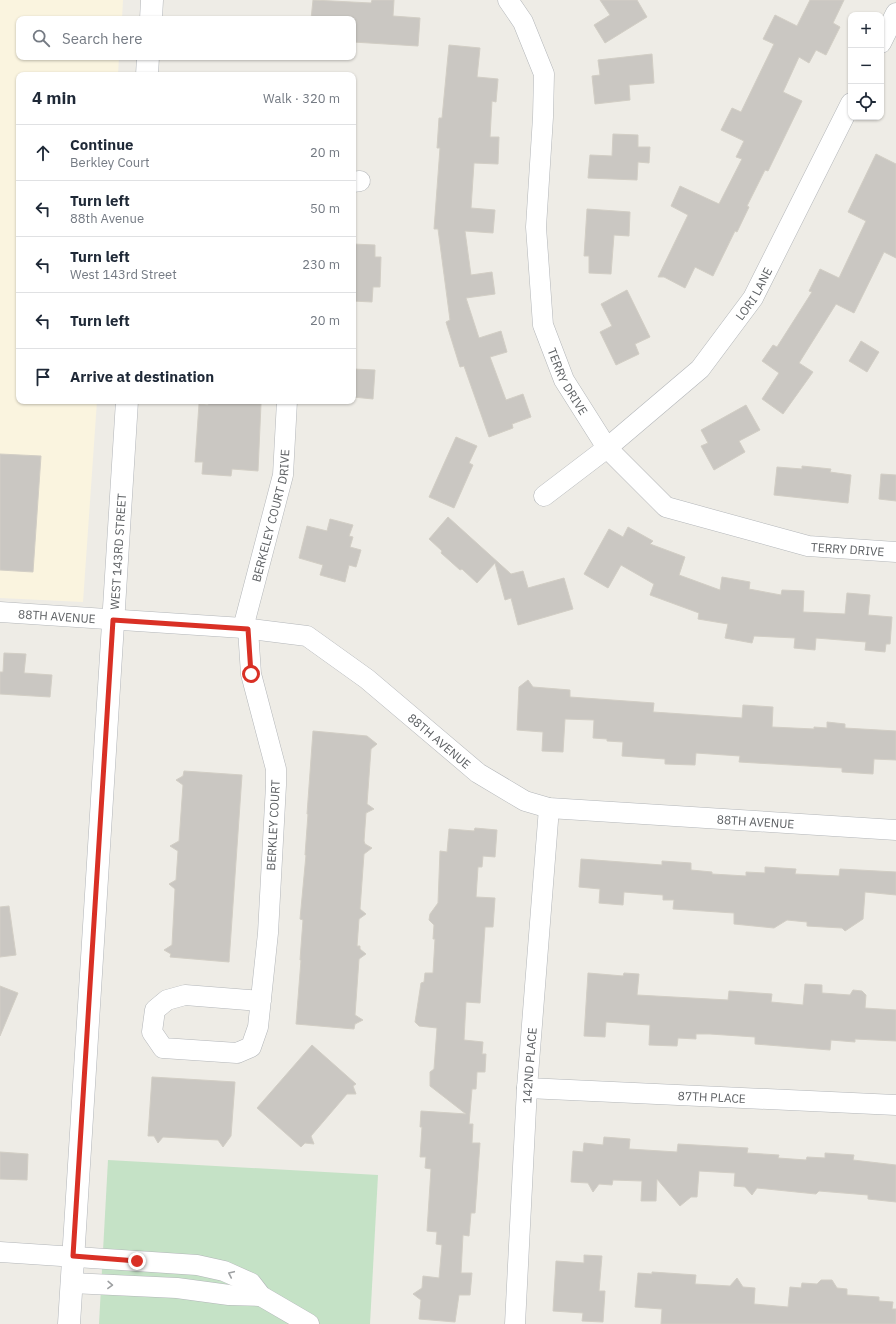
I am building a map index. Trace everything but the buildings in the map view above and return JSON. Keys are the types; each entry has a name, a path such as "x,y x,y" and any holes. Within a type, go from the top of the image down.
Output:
{"main road":[{"path":"150,16 152,0"},
{"path":"147,72 148,60"},
{"name":"WEST 143RD STREET","path":"69,1324 126,404"}],"street":[{"name":"TERRY DRIVE","path":"508,0 523,22 544,74 543,117 536,227 543,325 564,380 607,448 666,507 808,546 896,552"},
{"path":"884,37 896,13"},
{"name":"LORI LANE","path":"544,496 607,448 700,369 753,298 848,109"},
{"name":"BERKELEY COURT DRIVE","path":"246,628 283,475 287,404"},
{"name":"88TH AVENUE","path":"0,612 246,628 307,636 367,679 478,773 525,801 549,808 896,830"},
{"name":"BERKLEY COURT","path":"246,628 251,674 276,769 268,933 261,1001 258,1027 250,1047 237,1053 163,1048 152,1032 155,1010 167,1000 185,995 261,1001"},
{"name":"142ND PLACE","path":"515,1324 527,1088 549,808"},
{"name":"87TH PLACE","path":"527,1088 896,1105"},
{"path":"0,1252 197,1265 224,1271 251,1283 262,1296 309,1324"},
{"path":"71,1283 177,1288 229,1295 262,1296"}],"shaded area":[{"path":"0,0 123,0 122,16 16,16 16,60 119,60 118,72 16,72 16,404 97,404 83,602 0,598"}],"green space":[{"path":"108,1160 378,1175 370,1324 99,1324"}],"route":[{"path":"137,1261 73,1256 113,620 248,629 251,674"}]}
